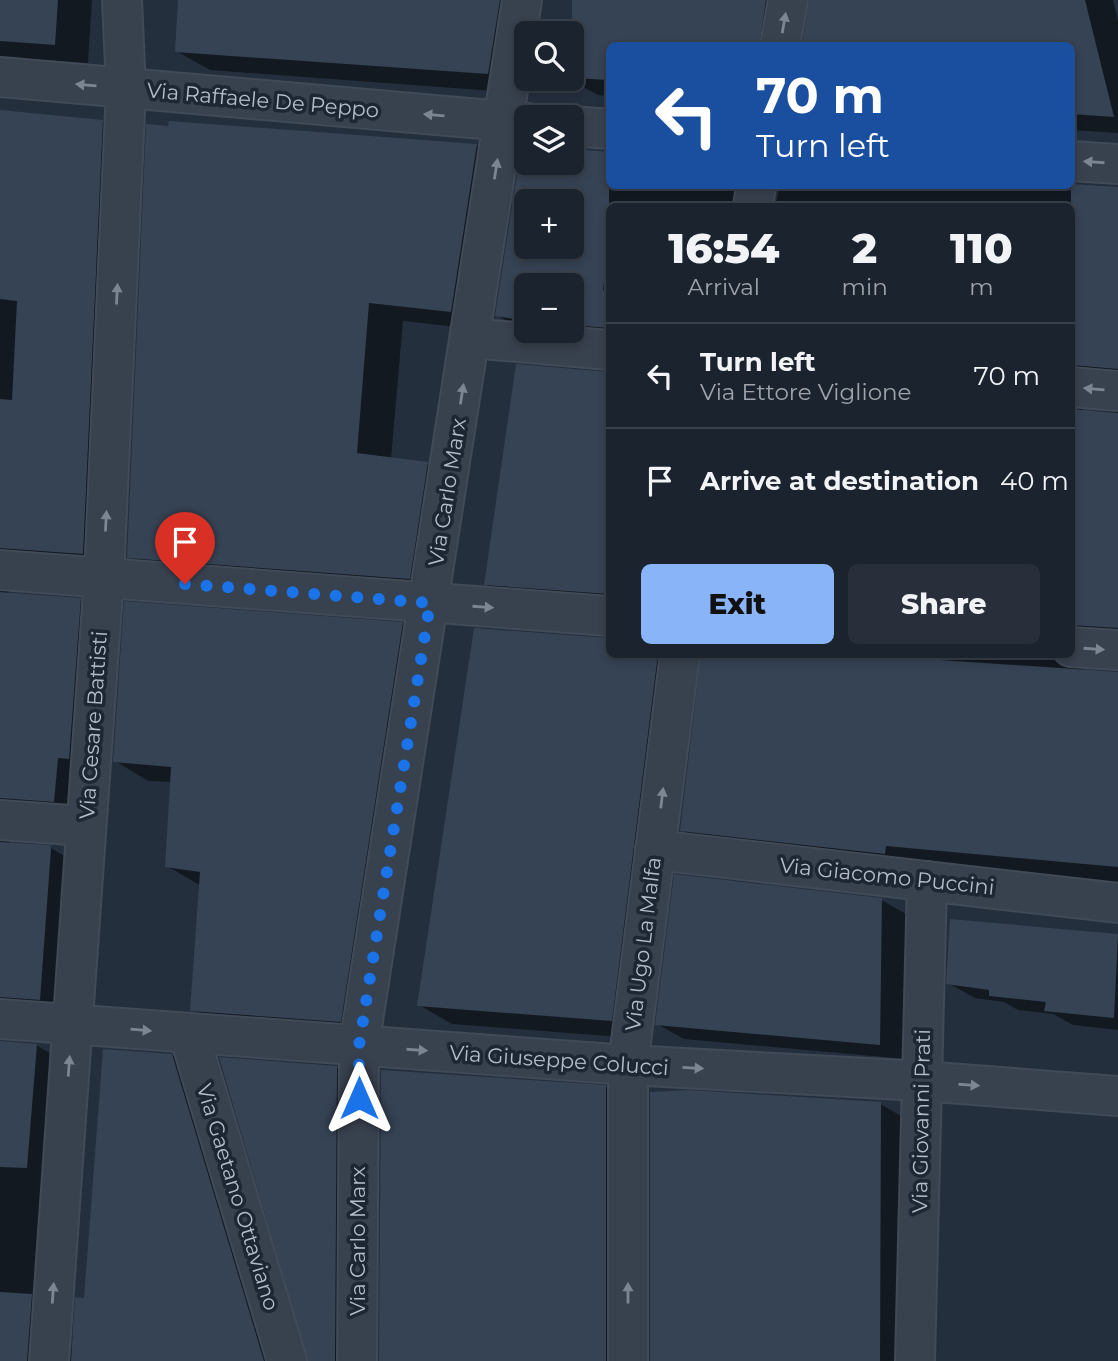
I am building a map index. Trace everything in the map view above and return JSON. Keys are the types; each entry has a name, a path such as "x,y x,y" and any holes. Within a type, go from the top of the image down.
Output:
{"street":[{"name":"Via Cesare Battisti","path":"49,1361 104,577 126,89 122,0"},
{"name":"Via Carlo Marx","path":"516,105 522,0"},
{"path":"781,42 788,0"},
{"name":"Via Raffaele De Peppo","path":"0,77 514,122"},
{"name":"Via Carlo Marx","path":"356,1361 359,1046 470,338 514,127"},
{"path":"584,127 606,129"},
{"path":"1075,160 1118,164"},
{"path":"470,338 606,350"},
{"path":"1075,387 1118,391"},
{"path":"0,570 606,616"},
{"path":"1075,647 1118,650"},
{"name":"Via Ugo La Malfa","path":"628,1361 628,1065 679,658"},
{"path":"0,820 85,826"},
{"name":"Via Giacomo Puccini","path":"655,850 1118,903"},
{"name":"Via Giovanni Prati","path":"915,1361 927,881"},
{"name":"Via Giuseppe Colucci","path":"0,1019 628,1065 922,1081 1118,1096"},
{"name":"Via Gaetano Ottaviano","path":"190,1034 287,1361"}],"building":[{"path":"0,0 58,0 55,45 0,41"},
{"path":"178,0 500,0 488,74 175,52"},
{"path":"572,0 766,0 760,42 606,42 606,80 584,79 584,21 572,21"},
{"path":"809,0 1085,0 1114,117 1075,114 1075,42 803,42"},
{"path":"0,110 103,120 83,554 0,548 0,399 12,400 17,301 0,299"},
{"path":"169,121 477,144 451,312 369,303 357,453 428,462 410,579 127,558 146,124 168,126"},
{"path":"584,150 606,152 606,189 609,189 609,203 606,203 606,267 603,290 606,290 606,328 584,326 584,273 514,273 514,319 495,316 514,194 514,259 584,259 584,189 515,189 517,175 584,175"},
{"path":"1075,184 1118,187 1118,369 1075,365 1075,203 1071,203 1071,189 1075,189"},
{"path":"516,364 606,372 606,594 484,585"},
{"path":"1075,409 1118,413 1118,628 1075,625"},
{"path":"0,592 81,598 69,759 58,758 54,802 0,798"},
{"path":"124,601 403,622 341,1022 190,1011 200,872 165,867 171,767 113,762"},
{"path":"474,628 606,638 606,658 657,658 612,1021 417,1006"},
{"path":"701,658 910,658 1118,672 1118,867 886,846 885,854 680,831"},
{"path":"0,842 50,845 40,1000 0,997"},
{"path":"674,874 882,898 880,1045 655,1025"},
{"path":"950,919 1118,934 1114,1018 1044,1011 1046,1002 989,996 989,990 946,984"},
{"path":"0,1041 37,1044 27,1168 0,1167"},
{"path":"103,1049 172,1054 264,1361 71,1361 75,1297 84,1298"},
{"path":"219,1057 337,1066 335,1361 308,1361"},
{"path":"381,1070 606,1085 606,1361 379,1361"},
{"path":"689,1090 881,1102 880,1361 650,1361 650,1092"},
{"path":"0,1292 32,1294 27,1361 0,1361"}],"route":[{"path":"185,584 430,603 359,1046 359,1098"}]}
